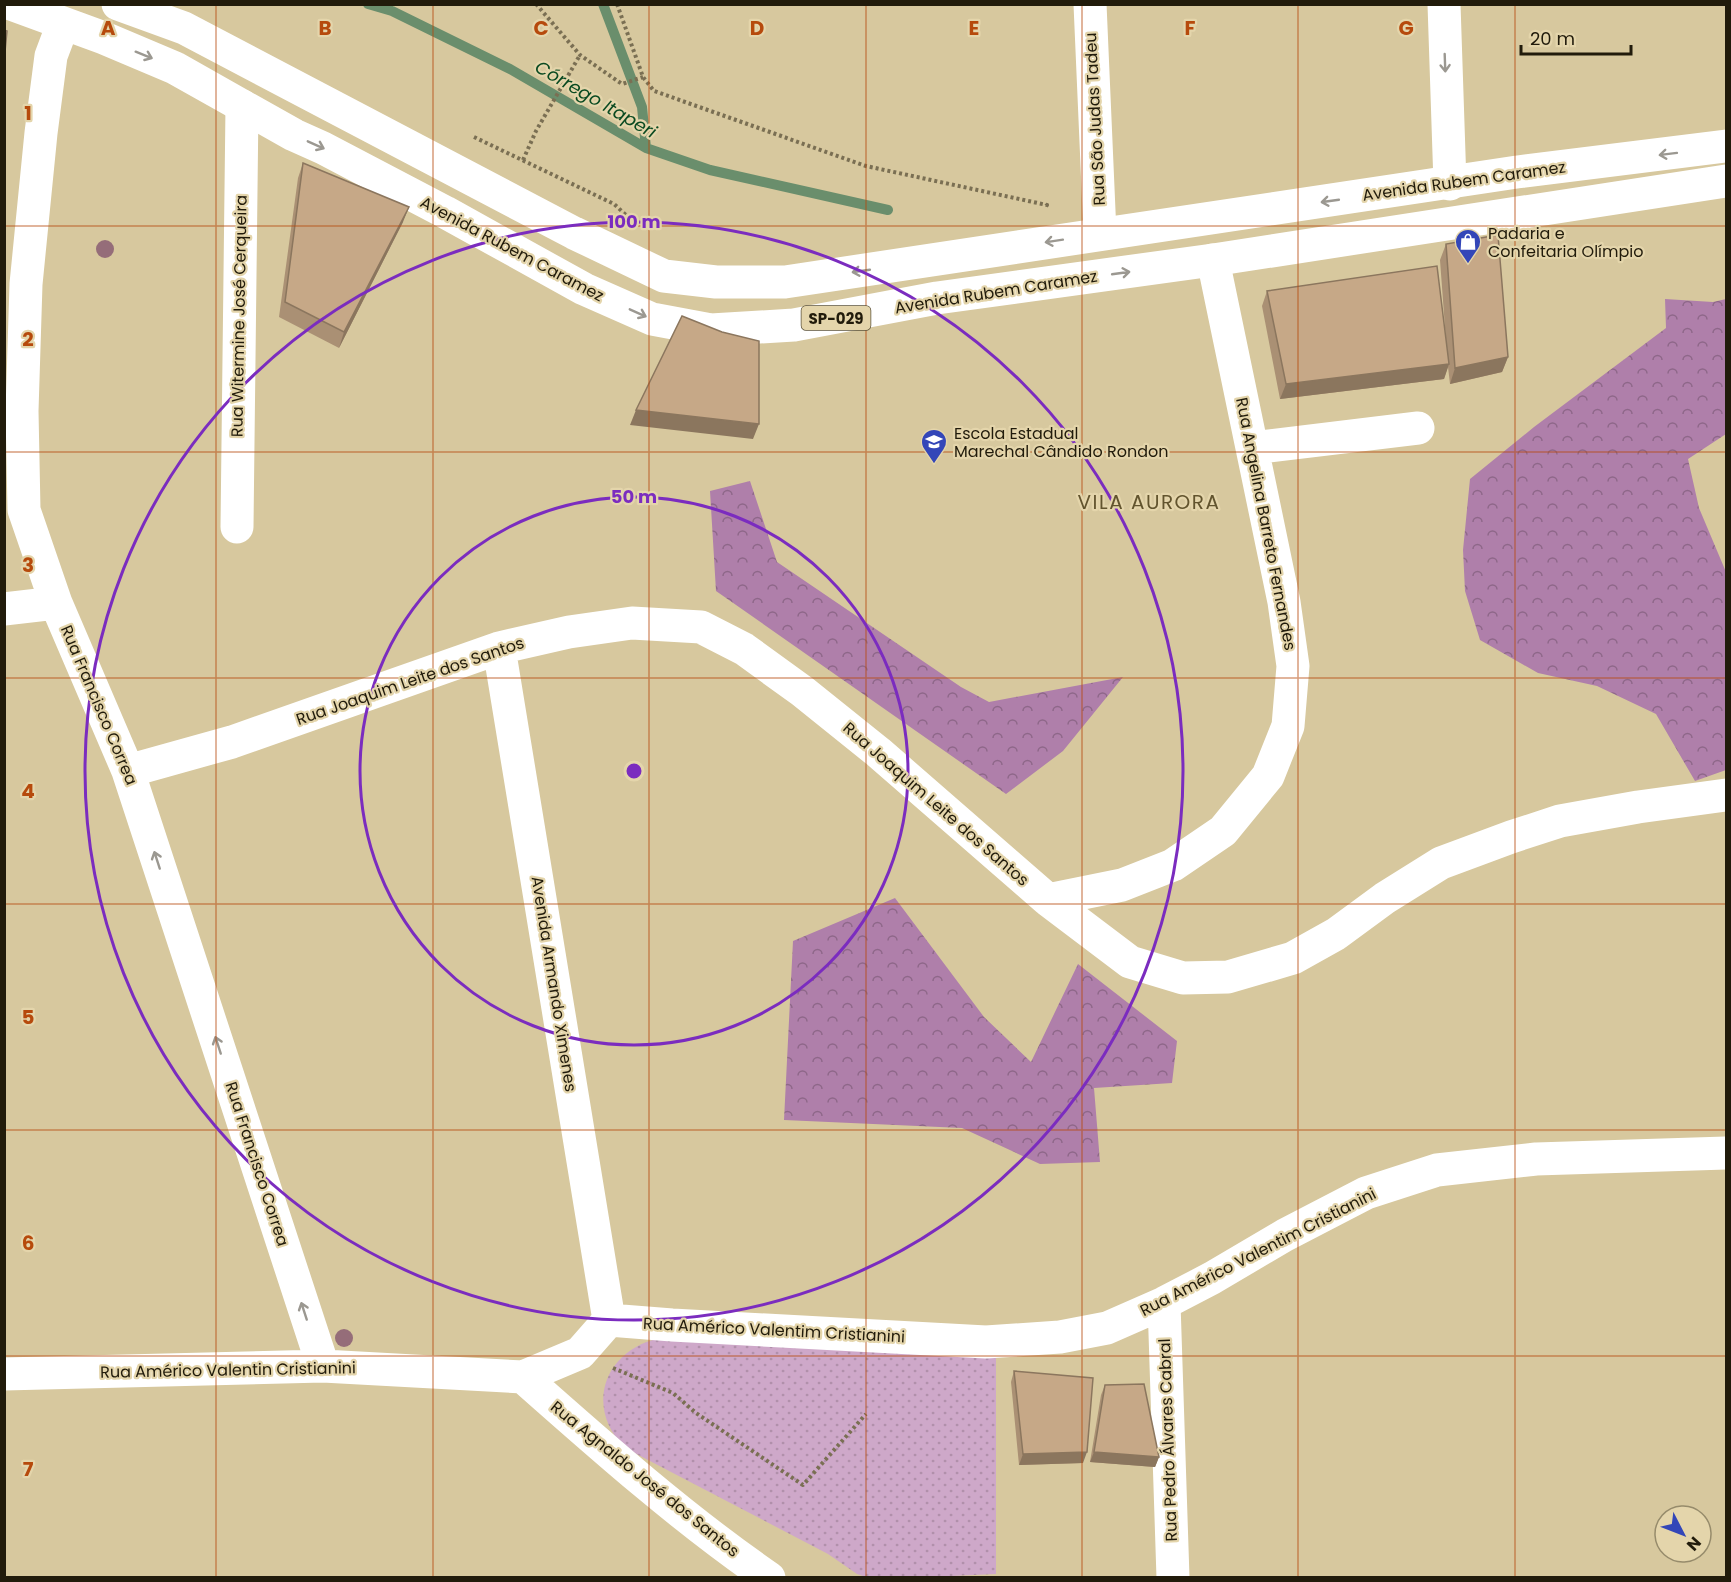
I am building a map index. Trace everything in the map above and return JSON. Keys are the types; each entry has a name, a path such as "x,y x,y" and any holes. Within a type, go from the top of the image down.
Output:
{"main road":[{"name":"Avenida Rubem Caramez","path":"11,4 175,68 294,135 445,212 584,289 652,319 711,330 794,325 937,298 1213,260 1726,182"},
{"name":"Avenida Rubem Caramez","path":"118,4 184,28 574,233 664,276 716,282 785,282 1450,184 1517,172 1726,146"},
{"name":"Rua São Judas Tadeu","path":"1090,4 1100,234"},
{"path":"1444,4 1450,184"},
{"name":"Rua Francisco Correa","path":"63,24 51,56 40,134 26,284 22,411 24,510 56,603 128,771 323,1366"},
{"name":"Rua Witermine José Cerqueira","path":"237,527 242,106"},
{"name":"Rua Angelina Barreto Fernandes","path":"1048,900 1122,885 1173,865 1223,831 1268,776 1288,726 1293,666 1284,602 1213,260"},
{"path":"1252,448 1418,428"},
{"path":"4,609 56,603"},
{"name":"Rua Joaquim Leite dos Santos","path":"128,771 232,742 499,648 569,632 632,623 701,627 744,649 802,691 878,752 1048,900 1130,962 1183,978 1228,977 1293,958 1336,934 1385,898 1441,863 1560,821 1726,795"},
{"name":"Avenida Armando Ximenes","path":"499,648 609,1320"},
{"name":"Rua Américo Valentim Cristianini","path":"609,1320 986,1342 1060,1337 1107,1328 1164,1303 1285,1235 1366,1193 1437,1170 1536,1159 1726,1154"},
{"name":"Rua Pedro Álvares Cabral","path":"1164,1303 1173,1578"},
{"path":"523,1377 580,1353 609,1320"},
{"name":"Rua Américo Valentin Cristianini","path":"4,1374 323,1366 523,1377"},
{"name":"Rua Agnaldo José dos Santos","path":"523,1377 612,1456 678,1510 769,1578"}],"path":[{"path":"536,4 580,55 622,84 643,76"},
{"path":"617,4 643,76 654,91 866,166 1047,205 1042,212"},
{"path":"523,160 536,131 580,55"},
{"path":"471,136 614,204 628,218"},
{"path":"580,1353 673,1394 696,1413 803,1485 866,1414"}],"shaded area":[{"path":"660,1338 996,1358 996,1574 866,1577 857,1574 828,1554 625,1448 612,1432 605,1415 603,1398 606,1382 614,1367 625,1354 641,1344"}],"green space":[{"path":"1665,299 1713,302 1726,299 1726,434 1688,459 1699,508 1726,572 1726,770 1695,781 1656,714 1597,686 1538,673 1480,640 1465,591 1463,550 1470,479 1534,427 1666,328"},
{"path":"750,481 777,562 961,687 989,702 1123,677 1063,751 1006,794 716,591 710,491"},
{"path":"895,898 984,1017 1031,1062 1078,964 1177,1041 1172,1083 1094,1088 1100,1162 1040,1164 962,1128 784,1120 793,941"}],"building":[{"path":"4,30 7,31 4,62"},
{"path":"303,163 409,207 344,332 285,302"},
{"path":"1498,235 1508,357 1455,368 1446,244"},
{"path":"1437,266 1449,364 1286,384 1267,291"},
{"path":"682,316 722,332 759,341 759,424 636,410"},
{"path":"1014,1371 1093,1378 1087,1452 1023,1454"},
{"path":"1144,1384 1159,1457 1094,1452 1105,1385"}],"waterway":[{"name":"Córrego Itaperi","path":"368,4 392,11 510,69 646,148 710,170 888,210"},
{"path":"603,4 642,107 646,148"}],"place":[{"name":"Padaria e Confeitaria Olímpio","path":"1468,265"},
{"name":"Escola Estadual Marechal Cândido Rondon","path":"934,465"}],"district":[{"name":"VILA AURORA","path":"1149,502"}]}
